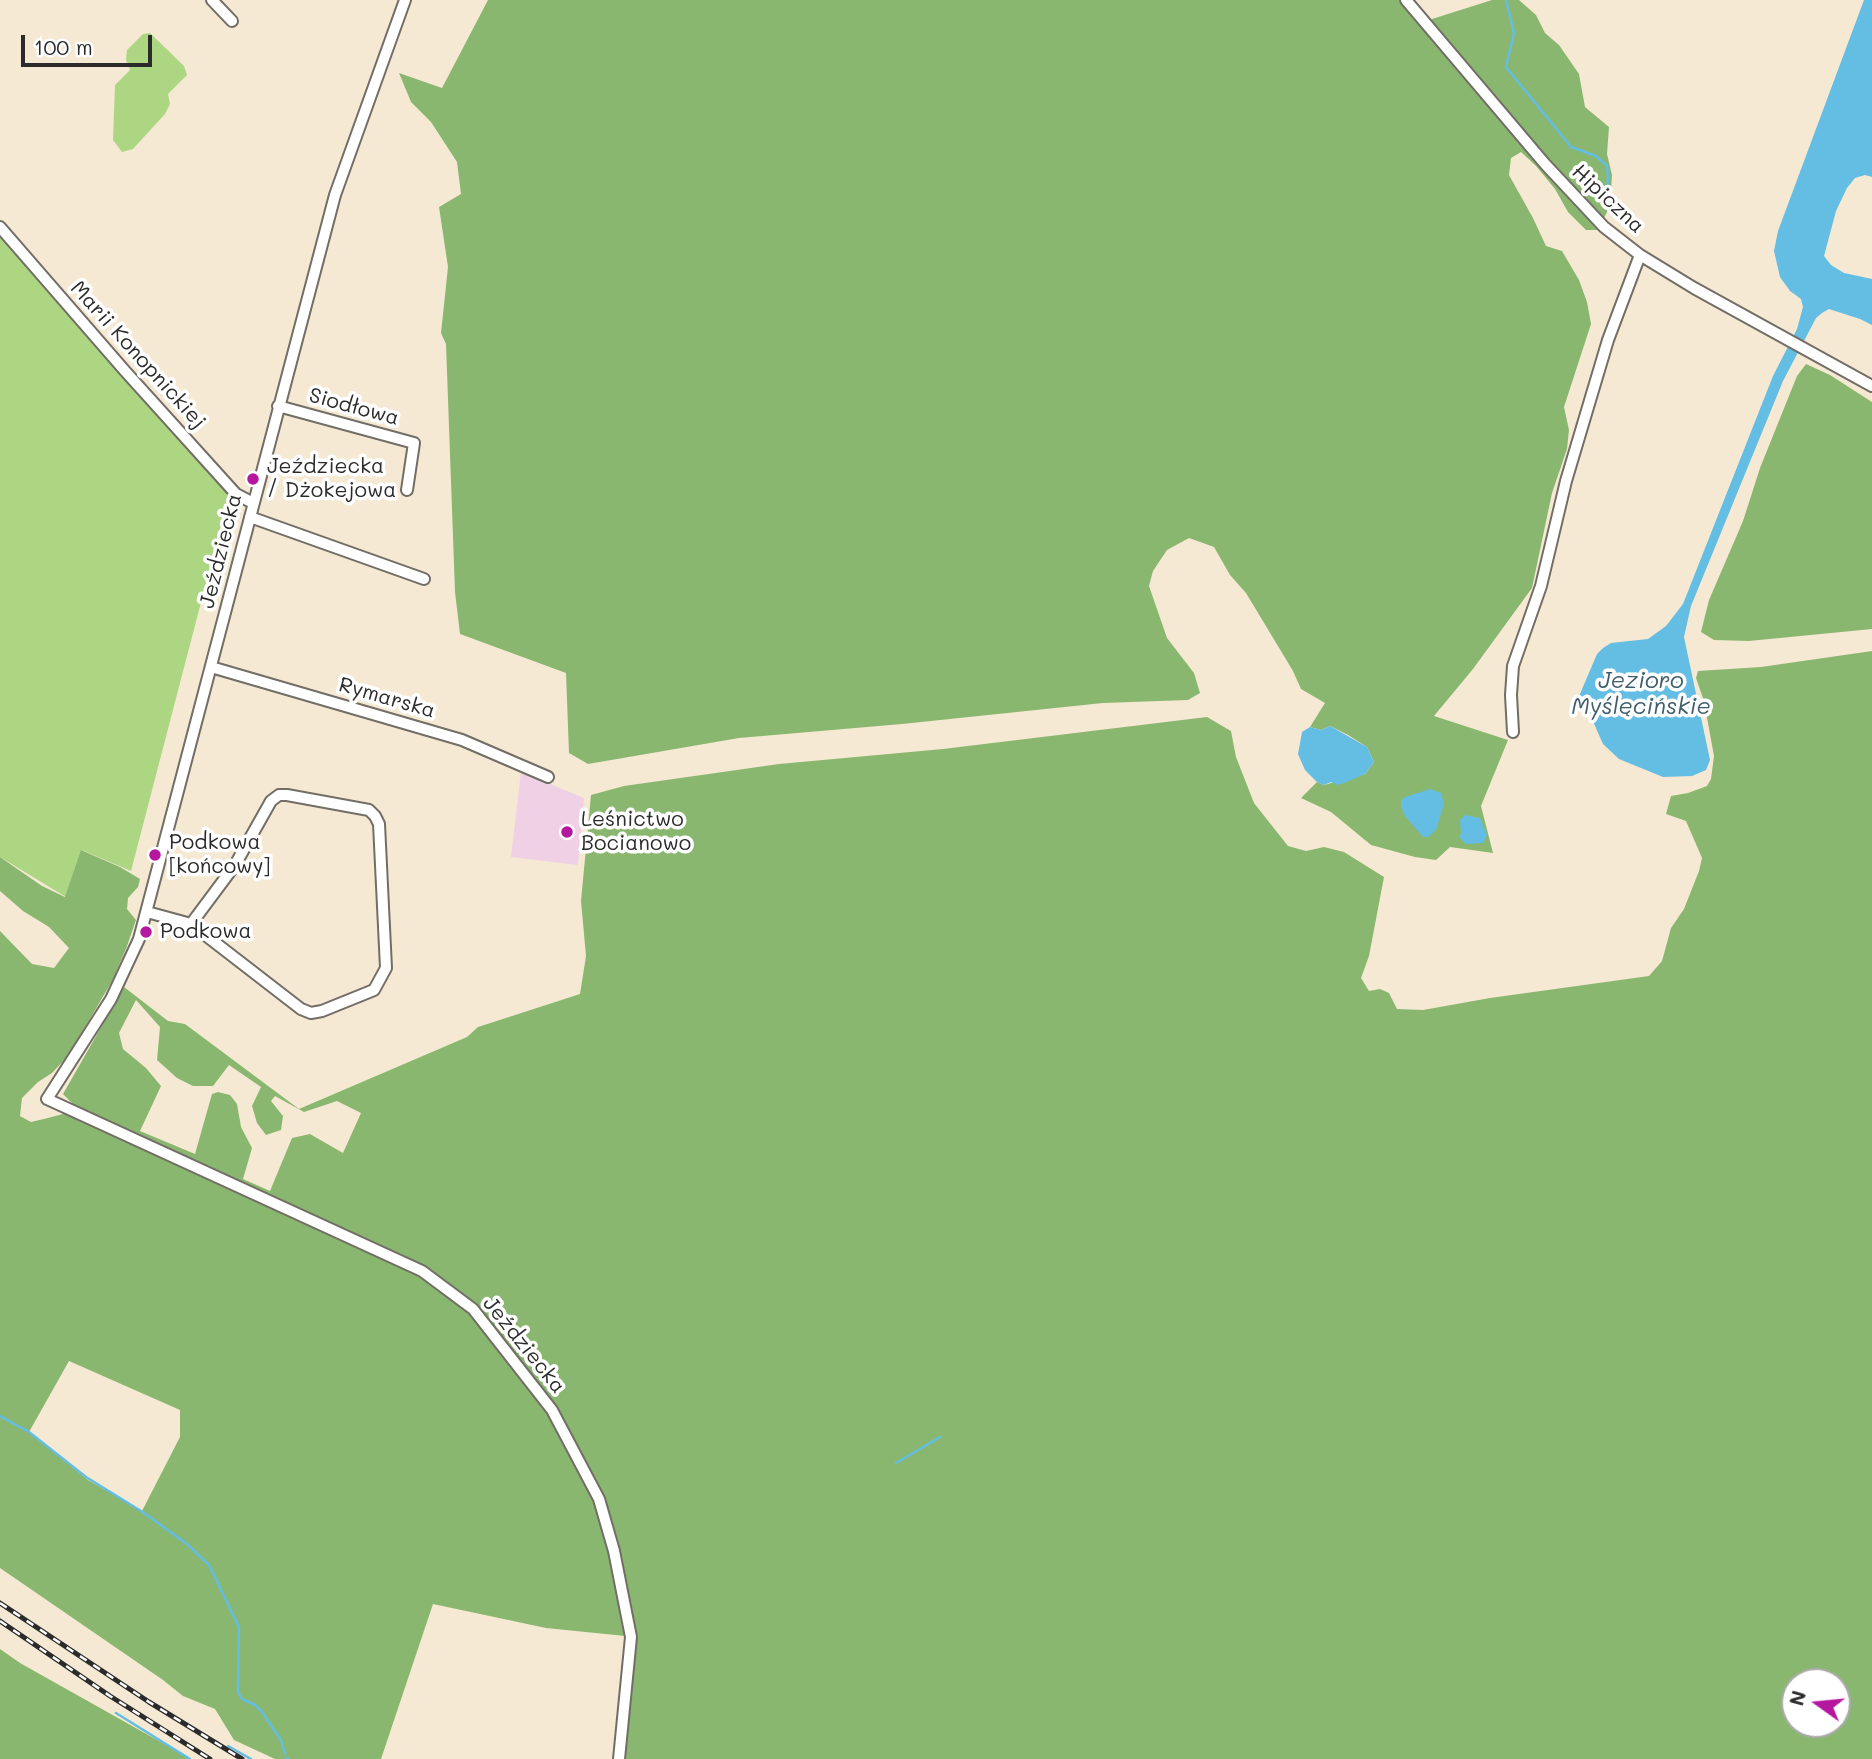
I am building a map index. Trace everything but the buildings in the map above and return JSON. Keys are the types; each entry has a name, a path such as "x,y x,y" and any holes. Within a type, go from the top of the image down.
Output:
{"street":[{"path":"212,0 232,21"},
{"name":"Jeździecka","path":"405,0 340,179 278,406 147,912 126,971 47,1099 422,1271 473,1309 552,1410 599,1499 614,1551 631,1637 619,1759"},
{"name":"Hipiczna","path":"1406,0 1545,164 1604,227 1640,255 1782,338 1872,386"},
{"name":"Marii Konopnickiej","path":"0,227 236,494 253,503"},
{"path":"1513,732 1513,666 1541,586 1566,481 1608,340 1640,255"},
{"name":"Siodłowa","path":"278,406 414,443 407,490"},
{"path":"250,517 424,579"},
{"name":"Rymarska","path":"211,667 461,740 548,777"},
{"path":"147,912 191,924 301,1009 311,1013 374,990 386,968 379,824 375,816 369,810 279,795 271,801 235,865 191,924"}],"shaded area":[{"name":"Leśnictwo Bocianowo","path":"521,772 584,798 578,865 511,857"}],"green space":[{"path":"488,0 1401,0 1423,25 1432,19 1492,0 1519,0 1536,15 1545,33 1559,45 1579,74 1585,107 1609,127 1607,154 1612,175 1610,206 1598,230 1586,230 1568,212 1555,189 1536,166 1521,152 1511,158 1509,175 1546,246 1562,251 1579,280 1591,324 1564,407 1569,430 1567,449 1552,493 1532,588 1473,669 1434,716 1508,740 1481,806 1493,853 1450,847 1436,860 1371,845 1331,812 1301,798 1317,782 1324,785 1365,774 1374,762 1367,747 1348,735 1330,726 1321,730 1310,727 1325,703 1301,689 1246,593 1230,575 1214,547 1189,538 1167,550 1153,571 1149,586 1167,638 1194,673 1200,693 1188,700 1103,703 739,738 588,764 569,753 566,673 460,634 455,592 446,344 441,333 448,267 439,207 461,194 457,162 431,122 411,102 399,73 442,88"},
{"path":"150,33 184,66 187,75 168,94 170,104 165,114 133,149 122,152 113,140 115,85 130,70 126,60 127,50 143,34"},
{"path":"0,235 230,491 131,871 82,850 66,897 0,857"},
{"path":"1806,364 1830,375 1872,402 1872,629 1749,641 1714,640 1701,632 1709,600 1743,521 1760,468 1797,376"},
{"path":"1872,651 1872,1759 623,1759 635,1637 546,1628 433,1604 381,1759 275,1759 234,1740 215,1709 183,1696 0,1568 0,931 32,964 54,968 69,948 49,927 23,911 0,891 0,857 42,886 65,897 81,850 140,879 138,887 128,898 127,909 136,920 112,981 69,1055 22,1098 20,1116 31,1122 63,1114 73,1104 63,1094 124,987 168,1021 185,1024 299,1109 467,1037 478,1027 580,994 586,956 581,901 591,795 624,786 779,764 943,749 1207,717 1231,731 1236,757 1254,803 1288,846 1306,851 1324,847 1344,852 1384,877 1369,956 1361,978 1369,991 1380,989 1389,993 1397,1009 1423,1010 1649,976 1662,961 1671,928 1684,909 1702,858 1686,821 1666,814 1671,796 1707,786 1711,779 1714,756 1704,701 1696,678 1698,671 1761,667","holes":["136,1000 160,1027 157,1060 177,1078 193,1086 213,1086 229,1065 261,1087 252,1106 257,1123 266,1135 281,1130 283,1116 271,1101 275,1096 304,1112 337,1101 361,1113 343,1153 310,1134 292,1138 270,1191 243,1179 252,1148 241,1127 237,1104 230,1095 218,1092 212,1094 195,1154 140,1131 161,1086 146,1068 123,1049 119,1033","69,1361 180,1410 180,1437 142,1511 88,1480 29,1432"]},
{"path":"0,1649 20,1663 191,1759 0,1759"}],"water":[{"name":"Jezioro Myślęcińskie","path":"1864,0 1872,0 1872,177 1865,175 1855,178 1847,188 1836,211 1824,256 1831,265 1844,273 1872,279 1872,325 1829,309 1822,313 1816,318 1783,381 1691,606 1684,637 1710,760 1706,770 1692,776 1663,777 1619,759 1603,744 1592,719 1579,707 1577,701 1597,654 1603,648 1611,643 1648,639 1666,626 1683,604 1773,376 1797,329 1803,307 1801,299 1790,291 1780,277 1774,251 1778,231"},
{"path":"1330,726 1367,747 1374,762 1365,774 1337,785 1317,782 1305,770 1298,754 1302,732 1310,727 1321,730"},
{"path":"1430,789 1441,793 1444,804 1436,830 1428,837 1423,837 1405,816 1401,801 1405,797"},
{"path":"1465,815 1480,818 1487,835 1483,843 1466,844 1459,837 1460,820"}],"waterway":[{"path":"1506,0 1514,33 1506,67 1571,147 1596,156 1607,166 1606,204"},
{"path":"0,1416 29,1432 86,1477 141,1511 187,1544 209,1565 239,1627 238,1692 242,1699 261,1711 281,1740 285,1754"},
{"path":"896,1463 940,1437"},
{"path":"116,1713 190,1759"},
{"path":"228,1746 251,1759"}],"railway":[{"path":"0,1603 149,1702 242,1759"},
{"path":"0,1621 110,1696 210,1759"}],"place":[{"name":"Jeździecka / Dżokejowa","path":"253,479"},
{"name":"Leśnictwo Bocianowo","path":"567,832"},
{"name":"Podkowa [końcowy]","path":"155,855"},
{"name":"Podkowa","path":"146,932"}]}
